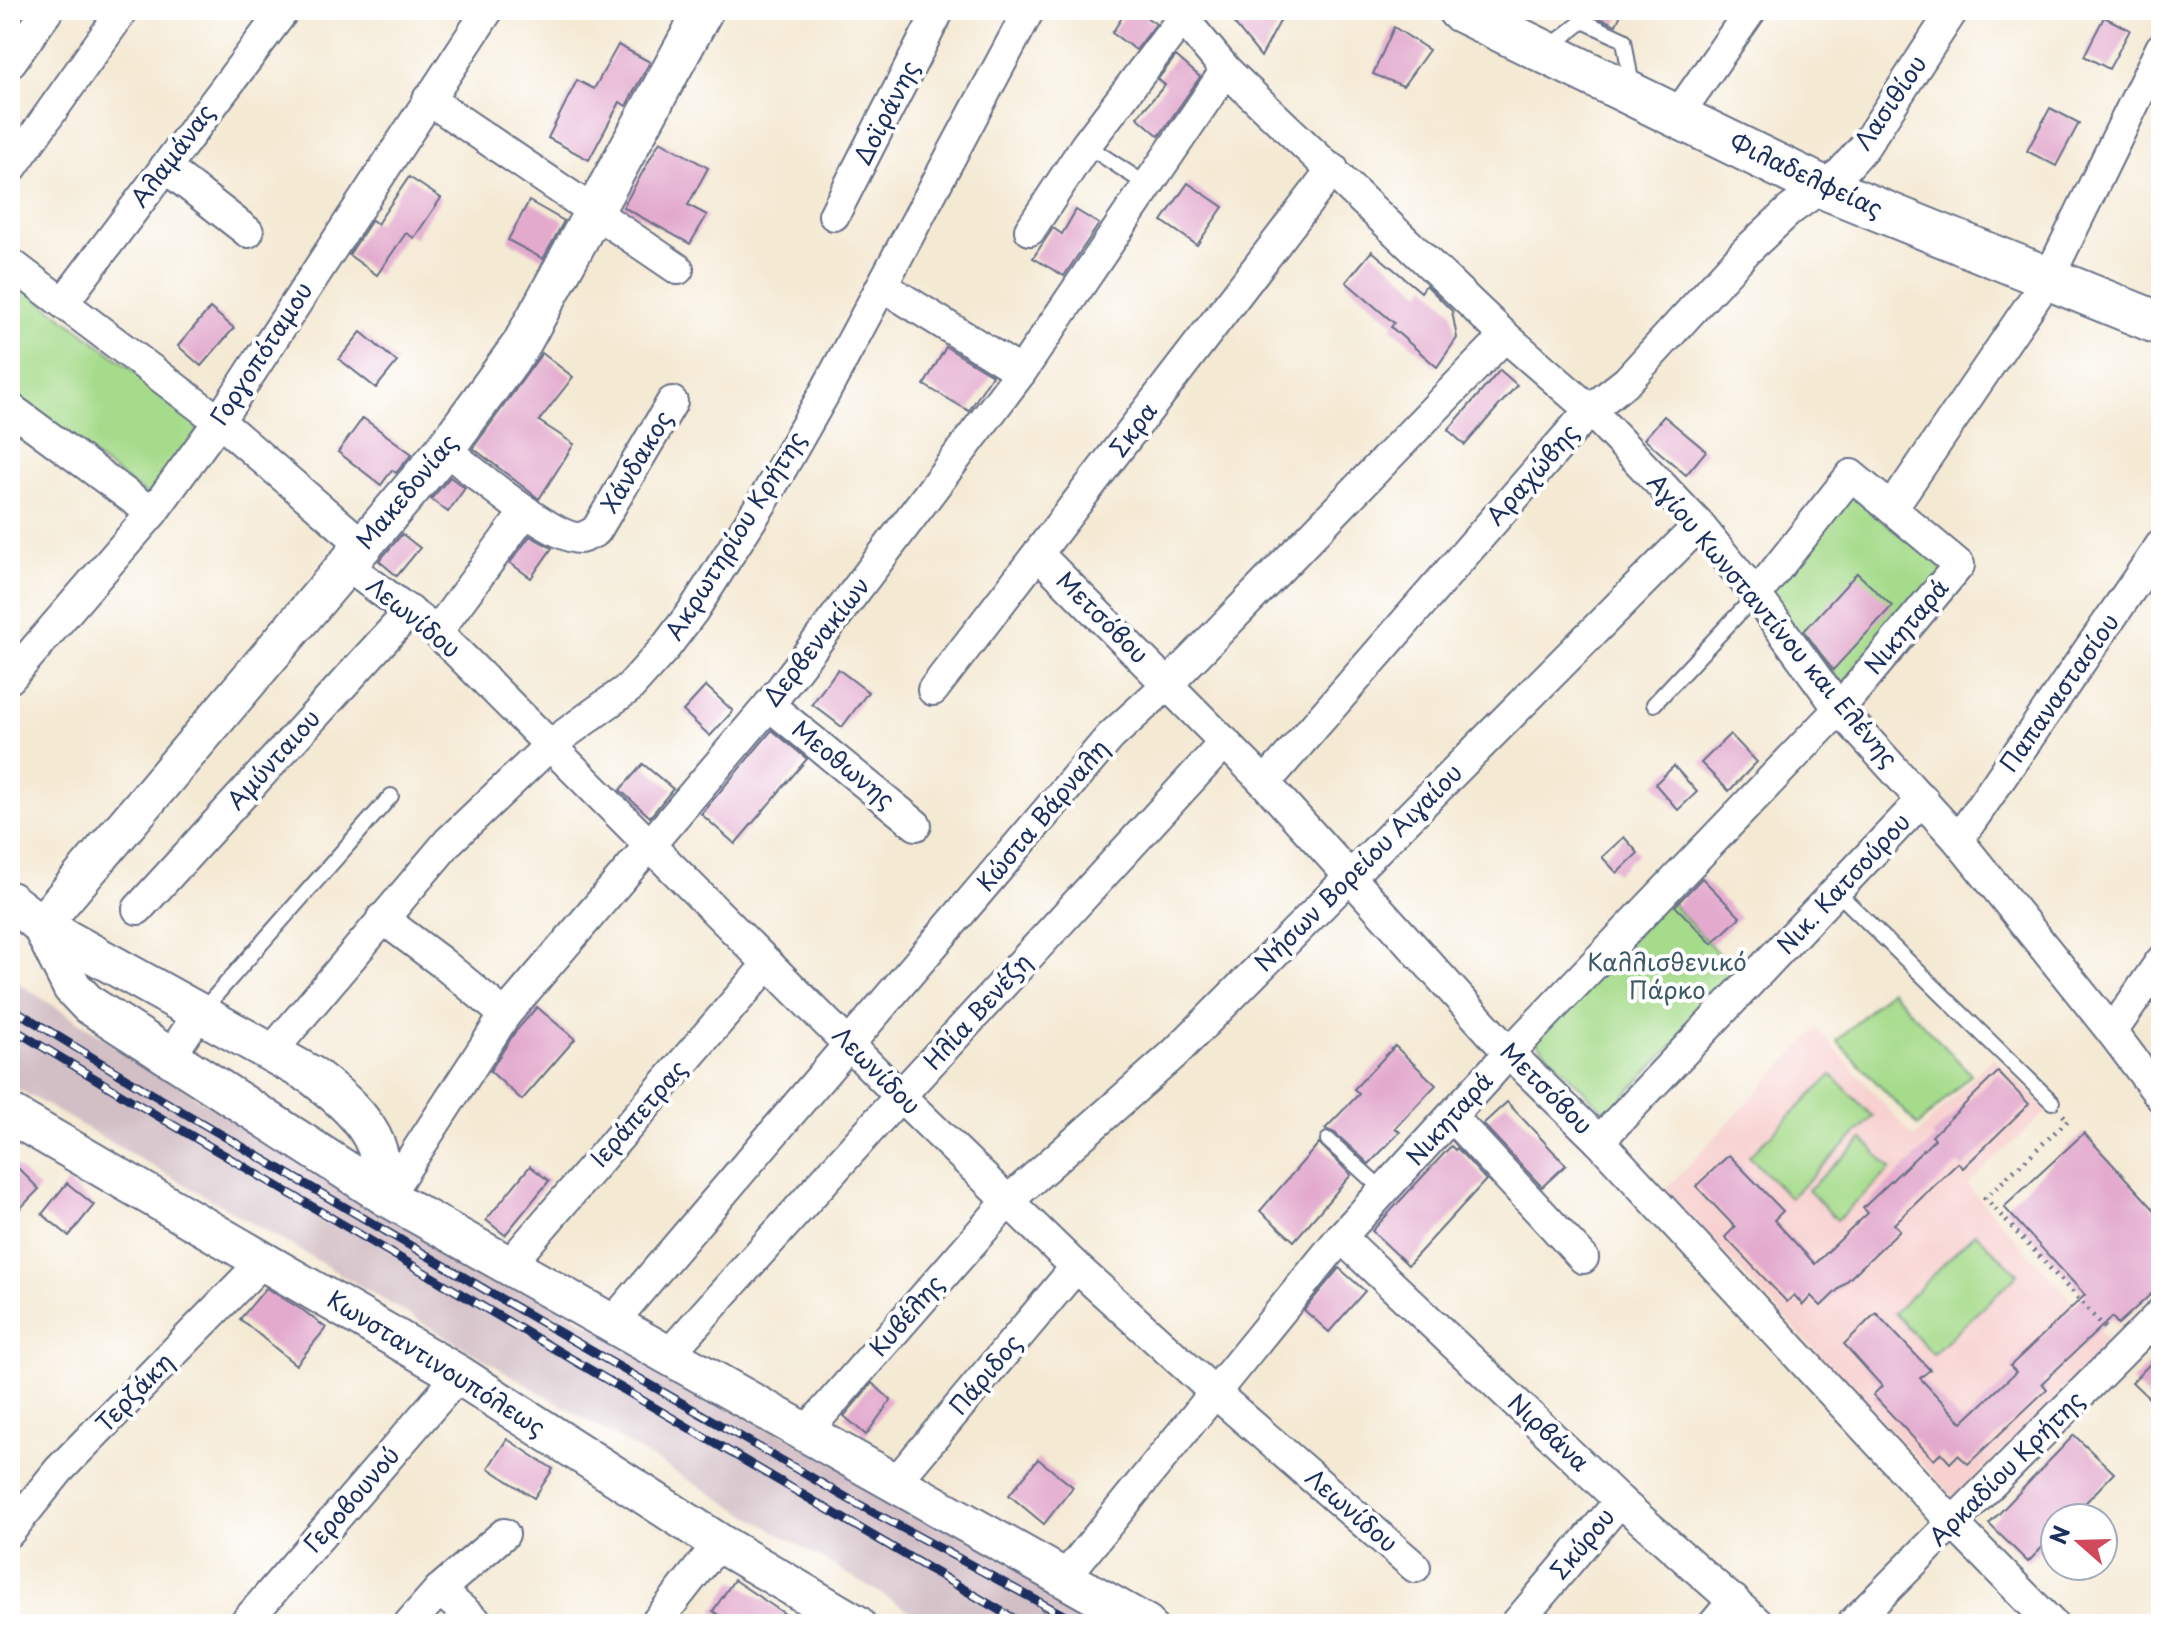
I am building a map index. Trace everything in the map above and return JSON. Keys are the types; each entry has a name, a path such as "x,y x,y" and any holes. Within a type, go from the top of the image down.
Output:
{"main road":[{"name":"Φιλαδελφείας","path":"1459,10 1820,186 2161,324"}],"street":[{"path":"10,63 48,10"},
{"path":"10,170 123,10"},
{"name":"Αλαμάνας","path":"63,303 284,10"},
{"name":"Γοργοπόταμου","path":"10,678 152,513 219,421 488,10"},
{"name":"Μακεδονίας","path":"26,920 355,555 445,449 521,345 704,10"},
{"name":"Δοϊράνης","path":"834,215 939,10"},
{"name":"Ακρωτηρίου Κρήτης","path":"272,1051 449,841 550,745 629,688 693,611 763,501 884,287 1029,10"},
{"path":"1677,116 1751,10"},
{"name":"Λασιθίου","path":"1820,186 1841,173 1864,147 1953,10"},
{"path":"1030,230 1178,15"},
{"name":"Αγίου Κωνσταντίνου και Ελένης","path":"1178,15 1226,70 1505,336 1590,410 1699,525 1756,595 1839,709 1958,840 2161,1097"},
{"path":"1892,508 2048,279 2161,48"},
{"name":"Δερβενακίων","path":"387,1197 505,1015 769,705 1021,372 1226,70"},
{"path":"428,99 678,269"},
{"path":"165,167 248,232"},
{"name":"Σκρα","path":"933,690 1333,169"},
{"name":"Αραχώβης","path":"1265,783 1590,410 1627,381 1746,251 1820,186"},
{"name":"Λεωνίδου","path":"10,263 219,421 410,611 437,632 900,1096 1076,1267 1415,1567"},
{"path":"884,287 1021,372"},
{"name":"Κώστα Βάρναλη","path":"612,1323 1110,737 1168,684 1505,336"},
{"name":"Χάνδακος","path":"445,449 526,511 579,538 596,531 672,402"},
{"path":"10,408 152,513"},
{"name":"Νικηταρά","path":"1064,1578 1341,1237 1453,1118 1509,1053 1839,709 1959,565 1851,475 1756,595"},
{"path":"437,632 526,511"},
{"name":"Νήσων Βορείου Αιγαίου","path":"1009,1200 1174,1054 1699,525"},
{"name":"Παπαναστασίου","path":"1958,840 2161,545"},
{"name":"Μετσόβου","path":"1039,555 1265,783 1509,1053 1599,1141 1952,1522 2052,1624"},
{"name":"Αμύνταιου","path":"138,909 410,611"},
{"name":"Μεοθωνης","path":"769,705 916,825"},
{"name":"Ηλία Βενέζη","path":"668,1355 900,1096 1225,742"},
{"name":"Νικ. Κατσούρου","path":"1599,1141 1838,893 1923,799"},
{"path":"10,901 72,987 88,1004 387,1197 1146,1624"},
{"path":"382,918 505,1015"},
{"path":"26,920 313,1076 342,1099 361,1121 376,1146 387,1197"},
{"path":"2112,1032 2161,961"},
{"name":"Ιεράπετρας","path":"509,1265 768,964"},
{"path":"171,1055 200,1012"},
{"name":"Κωνσταντινουπόλεως","path":"10,1114 459,1375 719,1543 856,1624"},
{"path":"1453,1118 1583,1258"},
{"name":"Κυβέλης","path":"806,1432 1009,1200"},
{"name":"Νιρβάνα","path":"1341,1237 1620,1501 1759,1624"},
{"name":"Τερζάκη","path":"10,1531 59,1470 264,1260"},
{"name":"Πάριδος","path":"895,1483 1076,1267"},
{"name":"Αρκαδίου Κρήτης","path":"1852,1624 2161,1313"},
{"name":"Γεροβουνού","path":"244,1624 459,1375"},
{"name":"Σκύρου","path":"1516,1624 1620,1501"},
{"path":"409,1624 439,1590 504,1534"},
{"path":"655,1624 719,1543"},
{"path":"439,1590 479,1624"},
{"path":"1714,1624 1734,1600"}],"lane":[{"path":"1086,145 1147,185"},
{"path":"1654,704 1756,595"},
{"path":"200,1012 391,796"},
{"path":"1838,893 2052,1102"},
{"path":"1328,1140 1384,1191"}],"path":[{"path":"2052,1102 2068,1120 1985,1198 2125,1349"}],"shaded area":[{"path":"10,978 203,1101 370,1200 1118,1624 932,1624 313,1258 10,1084"},
{"path":"1817,1029 1914,1138 1993,1057 2048,1110 1967,1185 2112,1345 1954,1498 1665,1190"}],"green space":[{"path":"10,278 204,423 149,497 10,394"},
{"path":"1848,493 1956,578 1855,702 1768,595"},
{"name":"Καλλισθενικό Πάρκο","path":"1669,900 1739,976 1607,1114 1534,1040"},
{"path":"1890,990 1971,1074 1918,1126 1837,1041"},
{"path":"1832,1075 1873,1117 1790,1198 1749,1156"},
{"path":"1863,1139 1891,1169 1837,1220 1808,1190"},
{"path":"1975,1233 2018,1274 1933,1354 1894,1313"}],"building":[{"path":"1127,10 1136,10 1156,24 1136,50 1112,33"},
{"path":"1223,10 1286,10 1261,57"},
{"path":"1576,10 1623,10 1616,25 1586,12 1574,16"},
{"path":"2104,17 2130,30 2109,69 2084,56"},
{"path":"1394,27 1429,50 1403,86 1373,74"},
{"path":"618,45 650,62 626,106 620,102 589,160 548,138 577,80 594,89"},
{"path":"1176,56 1200,77 1159,136 1137,117 1165,85 1158,79"},
{"path":"2050,108 2079,123 2056,166 2027,151"},
{"path":"660,141 708,168 688,205 707,215 690,244 623,207"},
{"path":"409,177 441,198 414,238 406,233 377,275 349,255 372,220 377,224"},
{"path":"1188,183 1223,207 1197,245 1162,221"},
{"path":"529,201 564,221 543,259 508,240"},
{"path":"1076,210 1099,224 1064,276 1033,258 1053,228 1062,234"},
{"path":"1372,251 1421,292 1426,285 1452,311 1457,338 1437,367 1391,327 1394,323 1346,282"},
{"path":"210,308 234,328 201,366 178,346"},
{"path":"361,332 397,362 376,388 339,359"},
{"path":"946,347 992,375 969,411 924,385"},
{"path":"542,353 573,377 539,421 574,444 539,499 473,448"},
{"path":"1500,370 1517,385 1465,445 1448,430"},
{"path":"1664,416 1706,451 1686,475 1644,439"},
{"path":"363,418 412,454 396,473 392,470 381,485 338,452"},
{"path":"450,477 465,488 448,512 431,499"},
{"path":"402,534 420,548 397,576 379,561"},
{"path":"530,536 552,548 531,578 510,563"},
{"path":"1857,573 1892,606 1833,670 1804,631"},
{"path":"838,669 868,692 842,727 812,704"},
{"path":"706,686 733,711 710,736 683,711"},
{"path":"772,730 807,759 735,844 701,814"},
{"path":"1730,734 1757,762 1729,791 1701,763"},
{"path":"643,764 673,789 650,817 620,790"},
{"path":"1674,766 1697,792 1678,810 1655,784"},
{"path":"1624,837 1638,853 1617,873 1602,857"},
{"path":"1702,878 1740,917 1712,944 1675,906"},
{"path":"537,1007 575,1039 522,1100 490,1071 515,1032"},
{"path":"1395,1046 1436,1085 1395,1128 1400,1132 1369,1164 1335,1133 1325,1129 1359,1094 1354,1089"},
{"path":"1998,1072 2029,1104 1963,1168 1958,1163 1894,1224 1900,1230 1821,1306 1811,1296 1803,1305 1794,1295 1787,1302 1725,1237 1735,1227 1696,1186 1729,1155 1783,1211 1774,1220 1815,1264 1868,1213 1863,1208 1935,1139 1932,1136"},
{"path":"1507,1102 1566,1165 1542,1187 1483,1124"},
{"path":"2084,1133 2161,1217 2161,1285 2118,1324 2112,1317 2042,1383 2047,1389 1968,1464 1958,1455 1950,1463 1941,1453 1934,1460 1873,1395 1882,1386 1844,1344 1876,1313 1930,1370 1920,1378 1962,1423 2016,1372 2010,1366 2085,1295 2004,1207"},
{"path":"1319,1143 1351,1175 1294,1241 1260,1211"},
{"path":"1451,1146 1455,1150 1457,1148 1486,1180 1408,1265 1372,1231"},
{"path":"10,1160 39,1189 10,1219"},
{"path":"530,1166 549,1181 505,1235 486,1220"},
{"path":"67,1183 94,1205 69,1236 42,1214"},
{"path":"1339,1268 1365,1291 1329,1332 1304,1310"},
{"path":"266,1288 326,1328 296,1365 240,1319"},
{"path":"2161,1353 2161,1410 2132,1382"},
{"path":"872,1383 891,1400 866,1435 844,1416"},
{"path":"2074,1435 2114,1473 2086,1502 2039,1502 2039,1551 2028,1562 1989,1524"},
{"path":"507,1439 553,1469 534,1498 488,1468"},
{"path":"1038,1459 1073,1487 1044,1524 1009,1495"},
{"path":"734,1580 800,1624 731,1624 713,1611"}],"railway":[{"path":"10,1007 496,1296 847,1498 1080,1624"},
{"path":"10,1027 1023,1624"}]}
